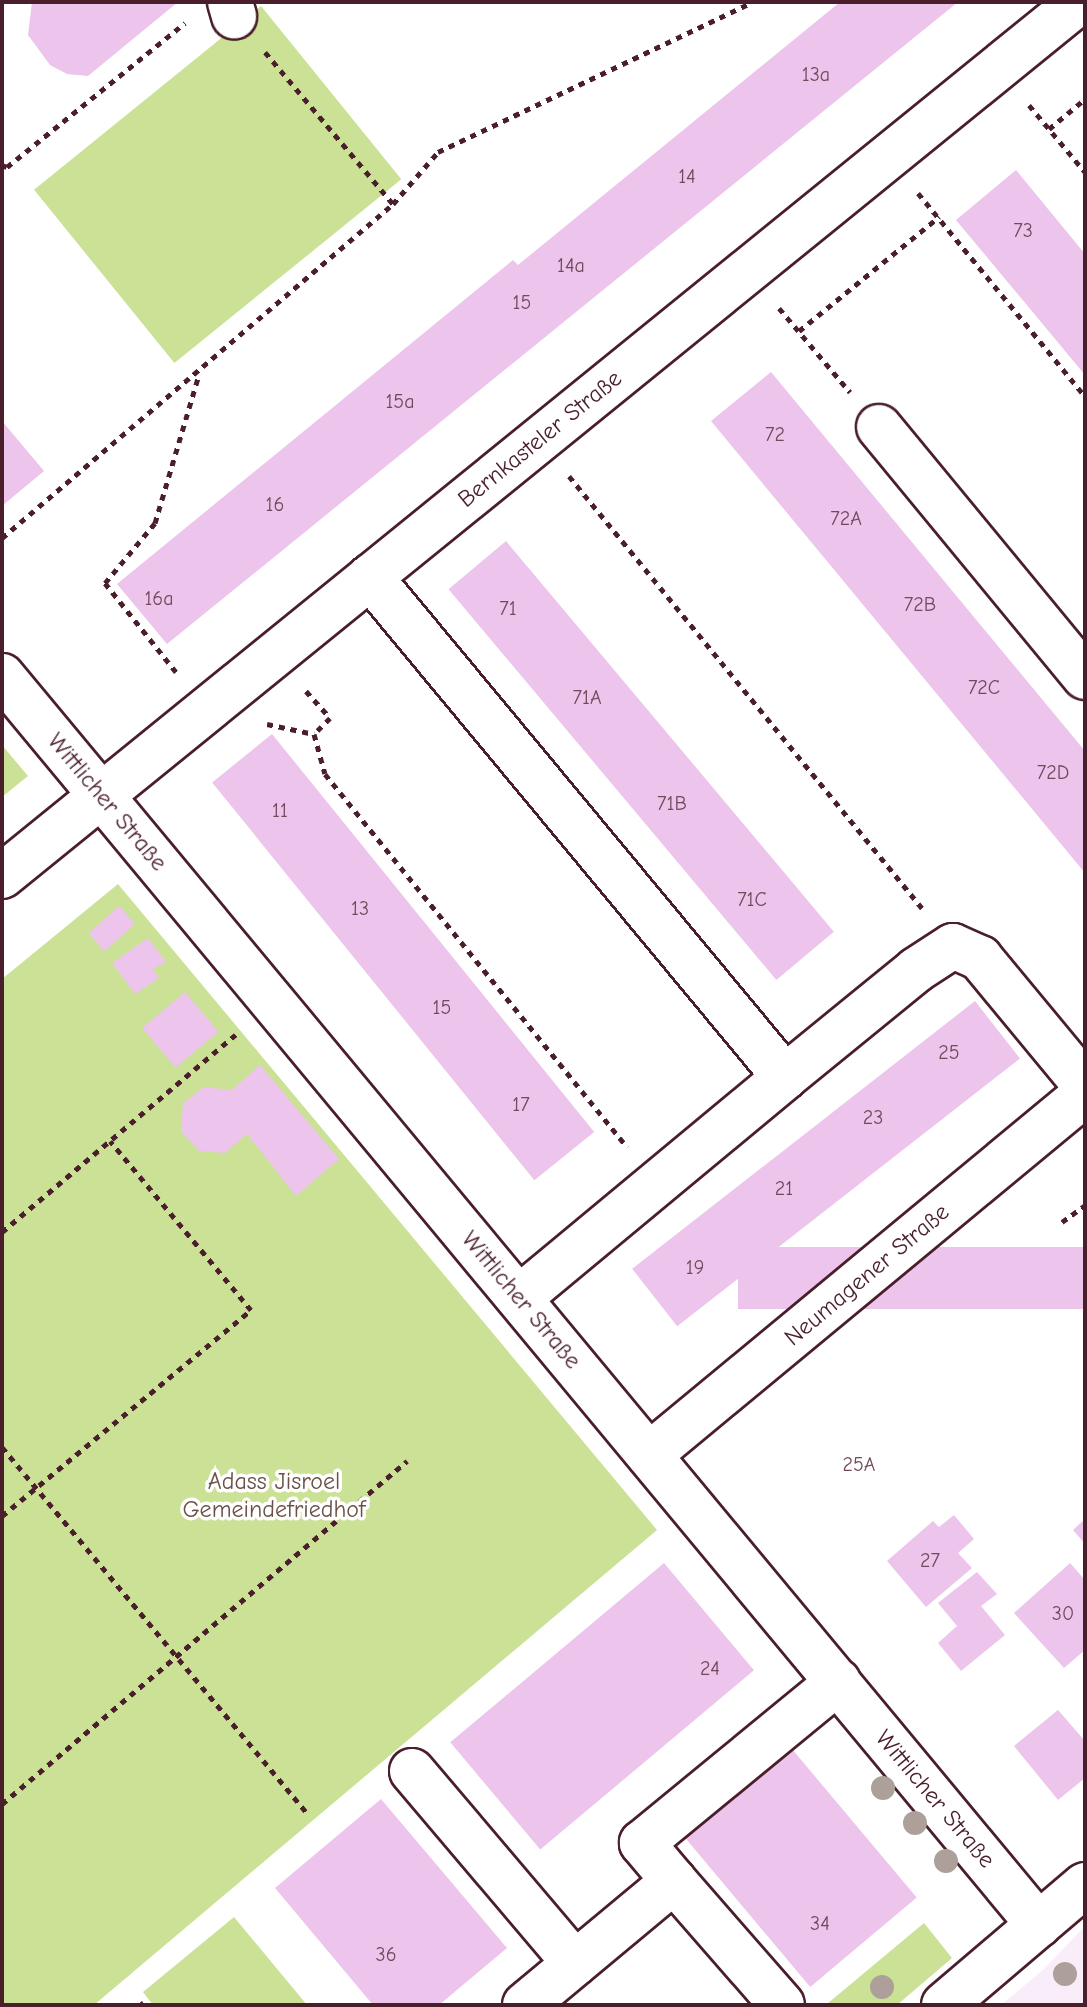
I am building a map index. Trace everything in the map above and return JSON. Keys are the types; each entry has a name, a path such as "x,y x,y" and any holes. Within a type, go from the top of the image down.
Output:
{"street":[{"name":"Bernkasteler Straße","path":"2,876 1079,2"},
{"path":"879,427 1085,677"},
{"path":"370,577 785,1077"},
{"name":"Wittlicher Straße","path":"2,676 1039,1925"},
{"path":"519,1298 916,970 953,946 980,958 1085,1085"},
{"name":"Neumagener Straße","path":"649,1455 1085,1094"},
{"path":"782,2005 642,1843 838,1682"},
{"path":"412,1771 575,1963"},
{"path":"525,2005 674,1881"},
{"path":"944,2005 1085,1885"}],"path":[{"path":"2,538 200,373 393,204 438,152 752,2"},
{"path":"2,165 7,167 221,10 393,204"},
{"path":"998,68 1085,172"},
{"path":"1049,129 1085,99"},
{"path":"888,156 1085,396"},
{"path":"799,331 939,217"},
{"path":"748,271 879,427"},
{"path":"200,373 155,523 105,583 207,710"},
{"path":"539,440 953,946"},
{"path":"256,730 266,724 314,734 325,774 658,1185"},
{"path":"2,1232 274,1004"},
{"path":"2,1516 251,1310 110,1141"},
{"path":"1062,1222 1085,1205"},
{"path":"2,1447 308,1814"},
{"path":"2,1804 407,1461"}],"shaded area":[{"path":"1085,1926 1085,2005 1001,2005 1044,1969"}],"green space":[{"path":"261,6 401,179 174,363 34,190"},
{"path":"2,745 28,776 2,797"},
{"name":"Adass Jisroel Gemeindefriedhof","path":"118,884 657,1530 94,2005 2,2005 2,979"},
{"path":"234,1917 307,2005 153,2005 143,1992"},
{"path":"924,1923 952,1958 897,2005 827,2004"}],"building":[{"path":"32,2 178,2 88,76 67,74 50,65 28,35"},
{"path":"840,2 958,2 167,644 117,584 513,260 518,265"},
{"path":"1016,170 1085,254 1085,375 956,220"},
{"path":"771,372 1085,751 1085,873 711,421"},
{"path":"2,421 44,471 2,506"},
{"path":"506,541 834,932 776,980 449,589"},
{"path":"272,734 594,1132 534,1180 212,782"},
{"path":"119,906 135,924 105,951 89,933"},
{"path":"148,938 166,962 153,969 159,978 135,994 112,963"},
{"path":"185,992 218,1032 176,1068 142,1028"},
{"path":"975,1001 1020,1059 677,1326 632,1269"},
{"path":"260,1065 339,1159 296,1196 247,1134 225,1153 199,1151 181,1131 183,1103 204,1087 232,1090"},
{"path":"738,1247 1085,1247 1085,1309 738,1309"},
{"path":"954,1515 974,1539 958,1553 972,1568 926,1607 887,1561 933,1521 939,1527"},
{"path":"1085,1519 1085,1544 1073,1530"},
{"path":"664,1563 754,1670 540,1850 450,1742"},
{"path":"1070,1563 1085,1580 1085,1650 1064,1668 1014,1613"},
{"path":"977,1572 997,1594 981,1606 1005,1635 961,1671 938,1643 957,1626 938,1603"},
{"path":"1058,1710 1085,1741 1085,1778 1058,1800 1014,1746"},
{"path":"792,1749 917,1898 810,1987 686,1838"},
{"path":"381,1799 507,1948 439,2005 373,2005 275,1888"}]}
